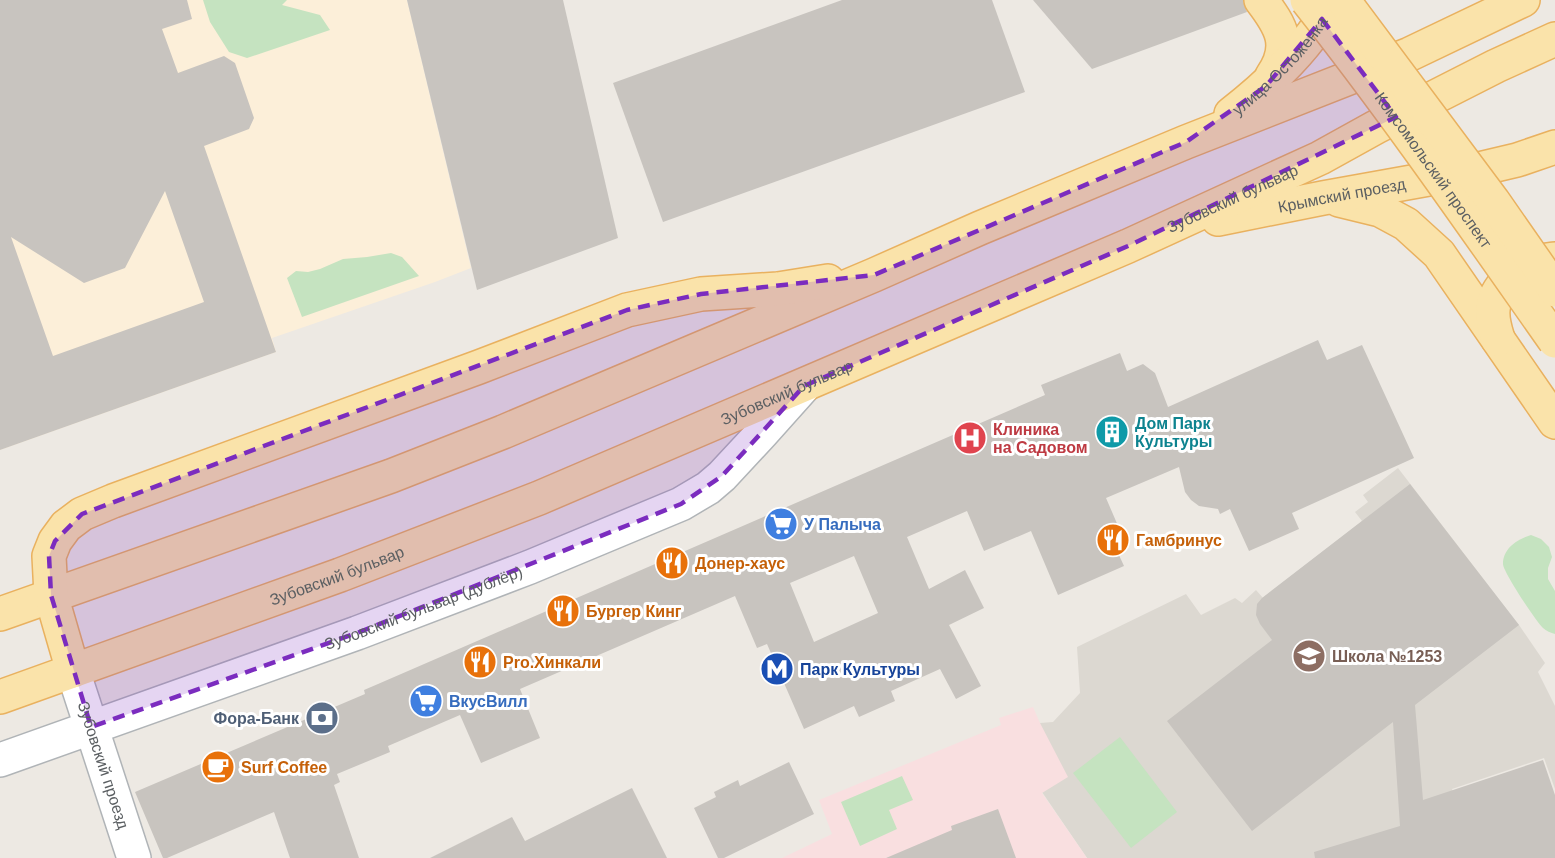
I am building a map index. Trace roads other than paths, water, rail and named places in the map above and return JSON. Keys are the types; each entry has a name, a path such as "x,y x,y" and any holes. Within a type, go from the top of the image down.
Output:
{"main road":[{"path":"1261,0 1278,24 1284,43 1282,57 1266,86"},
{"name":"Комсомольский проспект","path":"1307,0 1353,58 1555,341"},
{"name":"улица Остоженка","path":"1186,142 1232,113 1266,86 1302,47 1327,13 1332,0"},
{"name":"Комсомольский проспект","path":"1343,0 1493,201 1555,290"},
{"path":"0,614 391,476 503,432 1186,142 1410,54 1523,0"},
{"name":"Зубовский бульвар","path":"0,697 340,575 539,498 804,386 1128,246 1320,158 1496,66 1555,39"},
{"name":"Крымский проезд","path":"1163,230 1462,173 1555,147"},
{"path":"1323,198 1351,202 1380,210 1406,224 1439,254 1555,422"},
{"path":"1498,339 1493,323 1493,310 1496,297 1506,282 1521,270 1539,261 1555,259"},
{"path":"73,671 51,596 49,556 55,541 66,526 82,514 627,310 701,294 778,289 874,275"}],"street":[{"name":"Зубовский бульвар (дублёр)","path":"0,760 368,629 530,567 681,504 708,488 722,476 804,386"},
{"name":"Зубовский проезд","path":"73,671 134,858"}],"place":[{"name":"Дом Парк Культуры","path":"1112,432"},
{"name":"Клиника на Садовом","path":"970,438"},
{"name":"У Палыча","path":"781,524"},
{"name":"Гамбринус","path":"1113,540"},
{"name":"Донер-хаус","path":"672,563"},
{"name":"Бургер Кинг","path":"563,611"},
{"name":"Школа №1253","path":"1309,656"},
{"name":"Pro.Хинкали","path":"480,662"},
{"name":"Парк Культуры","path":"777,669"},
{"name":"ВкусВилл","path":"426,701"},
{"name":"Фора-Банк","path":"322,718"},
{"name":"Surf Coffee","path":"218,767"}]}
